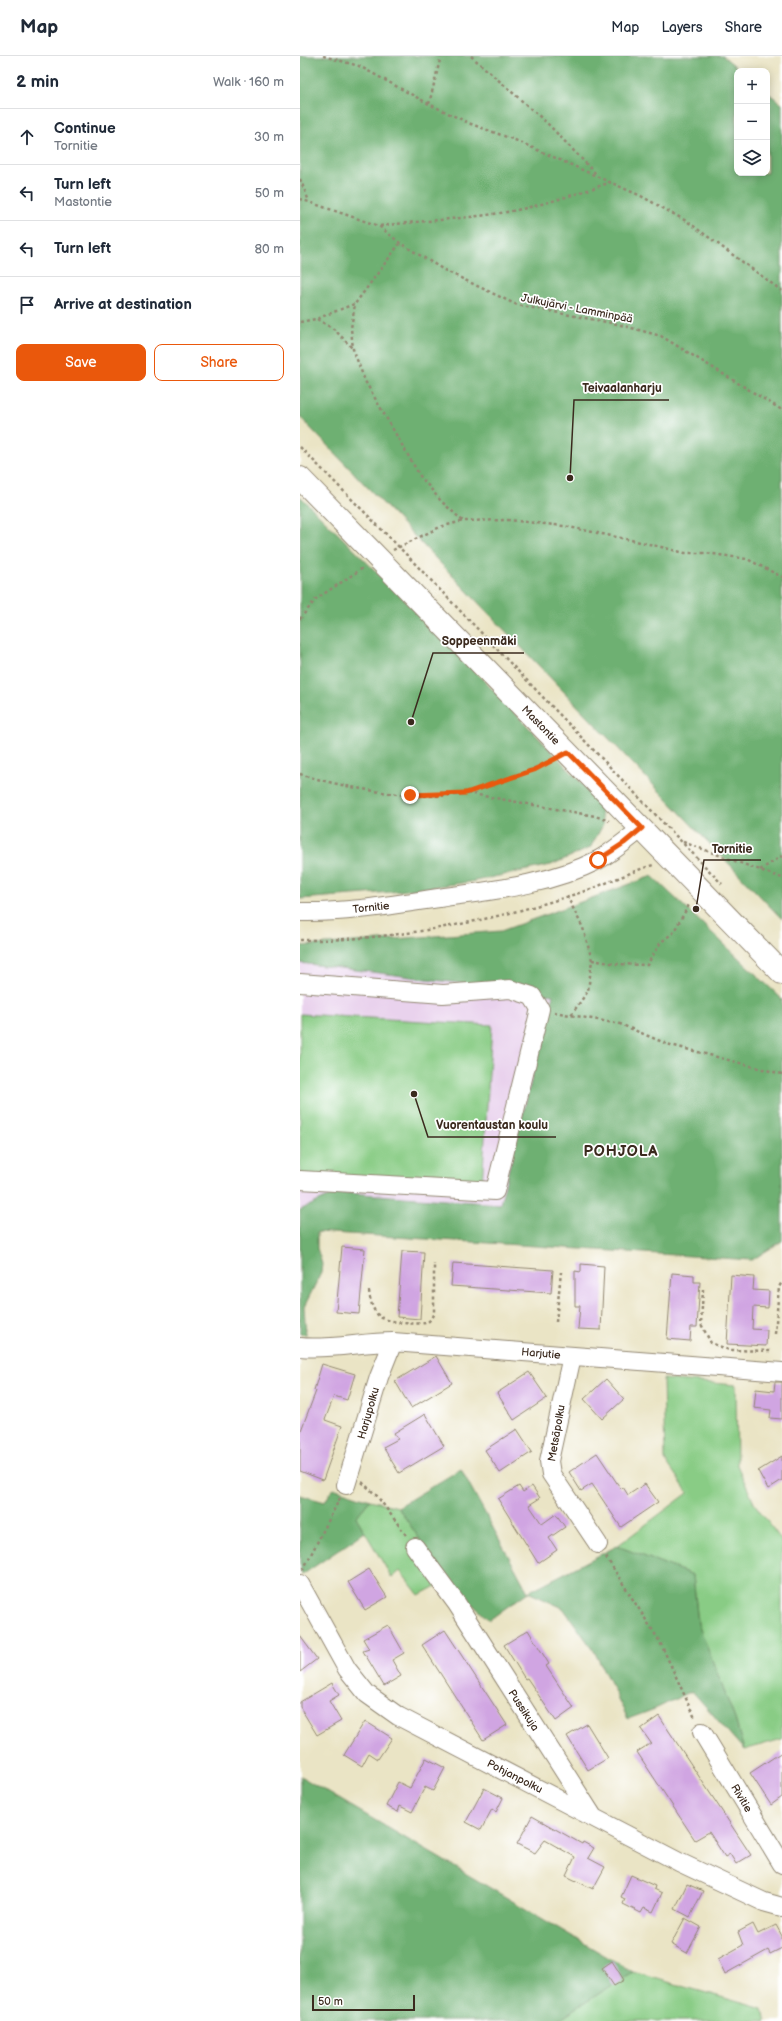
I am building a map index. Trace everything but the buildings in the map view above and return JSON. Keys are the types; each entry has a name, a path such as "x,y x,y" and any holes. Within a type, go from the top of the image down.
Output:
{"main road":[{"name":"Mastontie","path":"300,478 642,828 674,848 782,972"}],"street":[{"name":"Tornitie","path":"300,912 379,907 519,886 552,878 578,869 607,855 642,828"},
{"path":"300,982 443,994 510,989 532,996 540,1009 495,1191 300,1180"},
{"name":"Harjutie","path":"300,1347 316,1349 369,1342 393,1342 782,1372"},
{"name":"Harjupolku","path":"348,1478 378,1377 393,1342"},
{"name":"Metsäpolku","path":"572,1356 549,1461 551,1474 598,1544"},
{"name":"Pussikuja","path":"415,1547 456,1604 592,1815"},
{"name":"Pohjanpolku","path":"300,1584 347,1668 367,1694 398,1716 700,1872 764,1902 782,1907"},
{"name":"Rivitie","path":"702,1732 782,1864"}],"path":[{"path":"323,56 359,66 429,104 471,124 515,140 641,196 688,222 782,290"},
{"path":"429,104 441,56"},
{"path":"471,56 547,123 598,177"},
{"path":"300,179 309,201"},
{"path":"379,226 476,216 517,210 560,200 611,182"},
{"name":"Julkujärvi - Lamminpää","path":"300,199 379,226 400,243 444,270 517,305 617,324 661,336 782,410"},
{"path":"400,243 355,304 351,328 353,349 365,381 420,476 441,501 463,521"},
{"path":"300,322 316,319 355,304"},
{"path":"316,319 335,330 353,349"},
{"path":"300,447 399,547 674,848 725,887"},
{"path":"300,619 316,599 378,558 440,528 463,521 508,520 564,526 685,553 746,559 782,577"},
{"path":"466,793 534,770 568,752"},
{"path":"300,774 323,782 410,795 466,793 595,816"},
{"path":"674,848 760,870 782,878"},
{"path":"300,940 326,940 377,936 468,923 567,896 655,864 674,848"},
{"path":"760,870 782,856"},
{"path":"567,896 583,928 592,960 588,991 571,1015"},
{"path":"592,960 617,964 647,965 661,942 673,933 691,903"},
{"path":"540,1009 620,1024 667,1044 782,1074"},
{"path":"369,1291 371,1305 379,1316 389,1321 425,1323 432,1319 434,1312 434,1263"},
{"path":"556,1322 560,1272"},
{"path":"775,1334 780,1287 782,1282"},
{"path":"703,1289 700,1324 711,1343 730,1350 772,1351"},
{"path":"300,1577 348,1478 377,1496 415,1547"},
{"path":"598,1544 660,1642 702,1732"}],"shaded area":[{"path":"300,963 553,994 500,1204 349,1193 334,1194 300,1210"}],"green space":[{"path":"300,56 723,56 737,68 734,68 734,176 770,176 770,94 782,104 782,919 300,417"},
{"path":"300,496 447,642 599,801 603,825 590,848 551,865 470,882 392,892 300,899"},
{"path":"652,876 782,999 782,1241 752,1260 317,1232 317,1248 322,1264 321,1273 304,1307 306,1335 300,1334 300,1210 334,1194 349,1193 500,1204 553,995 300,963 300,946 501,931"},
{"path":"300,1014 492,1025 482,1186 300,1175"},
{"path":"663,1379 736,1385 737,1465 754,1503 782,1541 782,1739 744,1750 735,1719 698,1624 693,1575 617,1546 688,1493 665,1460"},
{"path":"461,1469 528,1592 489,1620 447,1580 398,1507"},
{"path":"333,1488 370,1500 356,1517 365,1532 302,1575 300,1570 300,1495 325,1502"},
{"path":"370,1500 398,1507 447,1580 419,1595 400,1571 392,1578 356,1517"},
{"path":"617,1546 693,1575 698,1624 735,1719 744,1750 692,1691 655,1709 628,1719 594,1651 563,1608 528,1592"},
{"path":"300,1776 633,1972 556,2021 300,2021"},
{"path":"633,1972 763,2009 766,2021 556,2021"}],"place":[{"name":"Teivaalanharju","path":"570,478"},
{"name":"Soppeenmäki","path":"411,722"},
{"name":"Tornitie","path":"696,909"},
{"name":"Vuorentaustan koulu","path":"414,1094"}],"district":[{"name":"POHJOLA","path":"621,1151"}],"route":[{"path":"410,795 449,795 466,793 534,770 568,752 642,828 624,843 598,860"}]}
